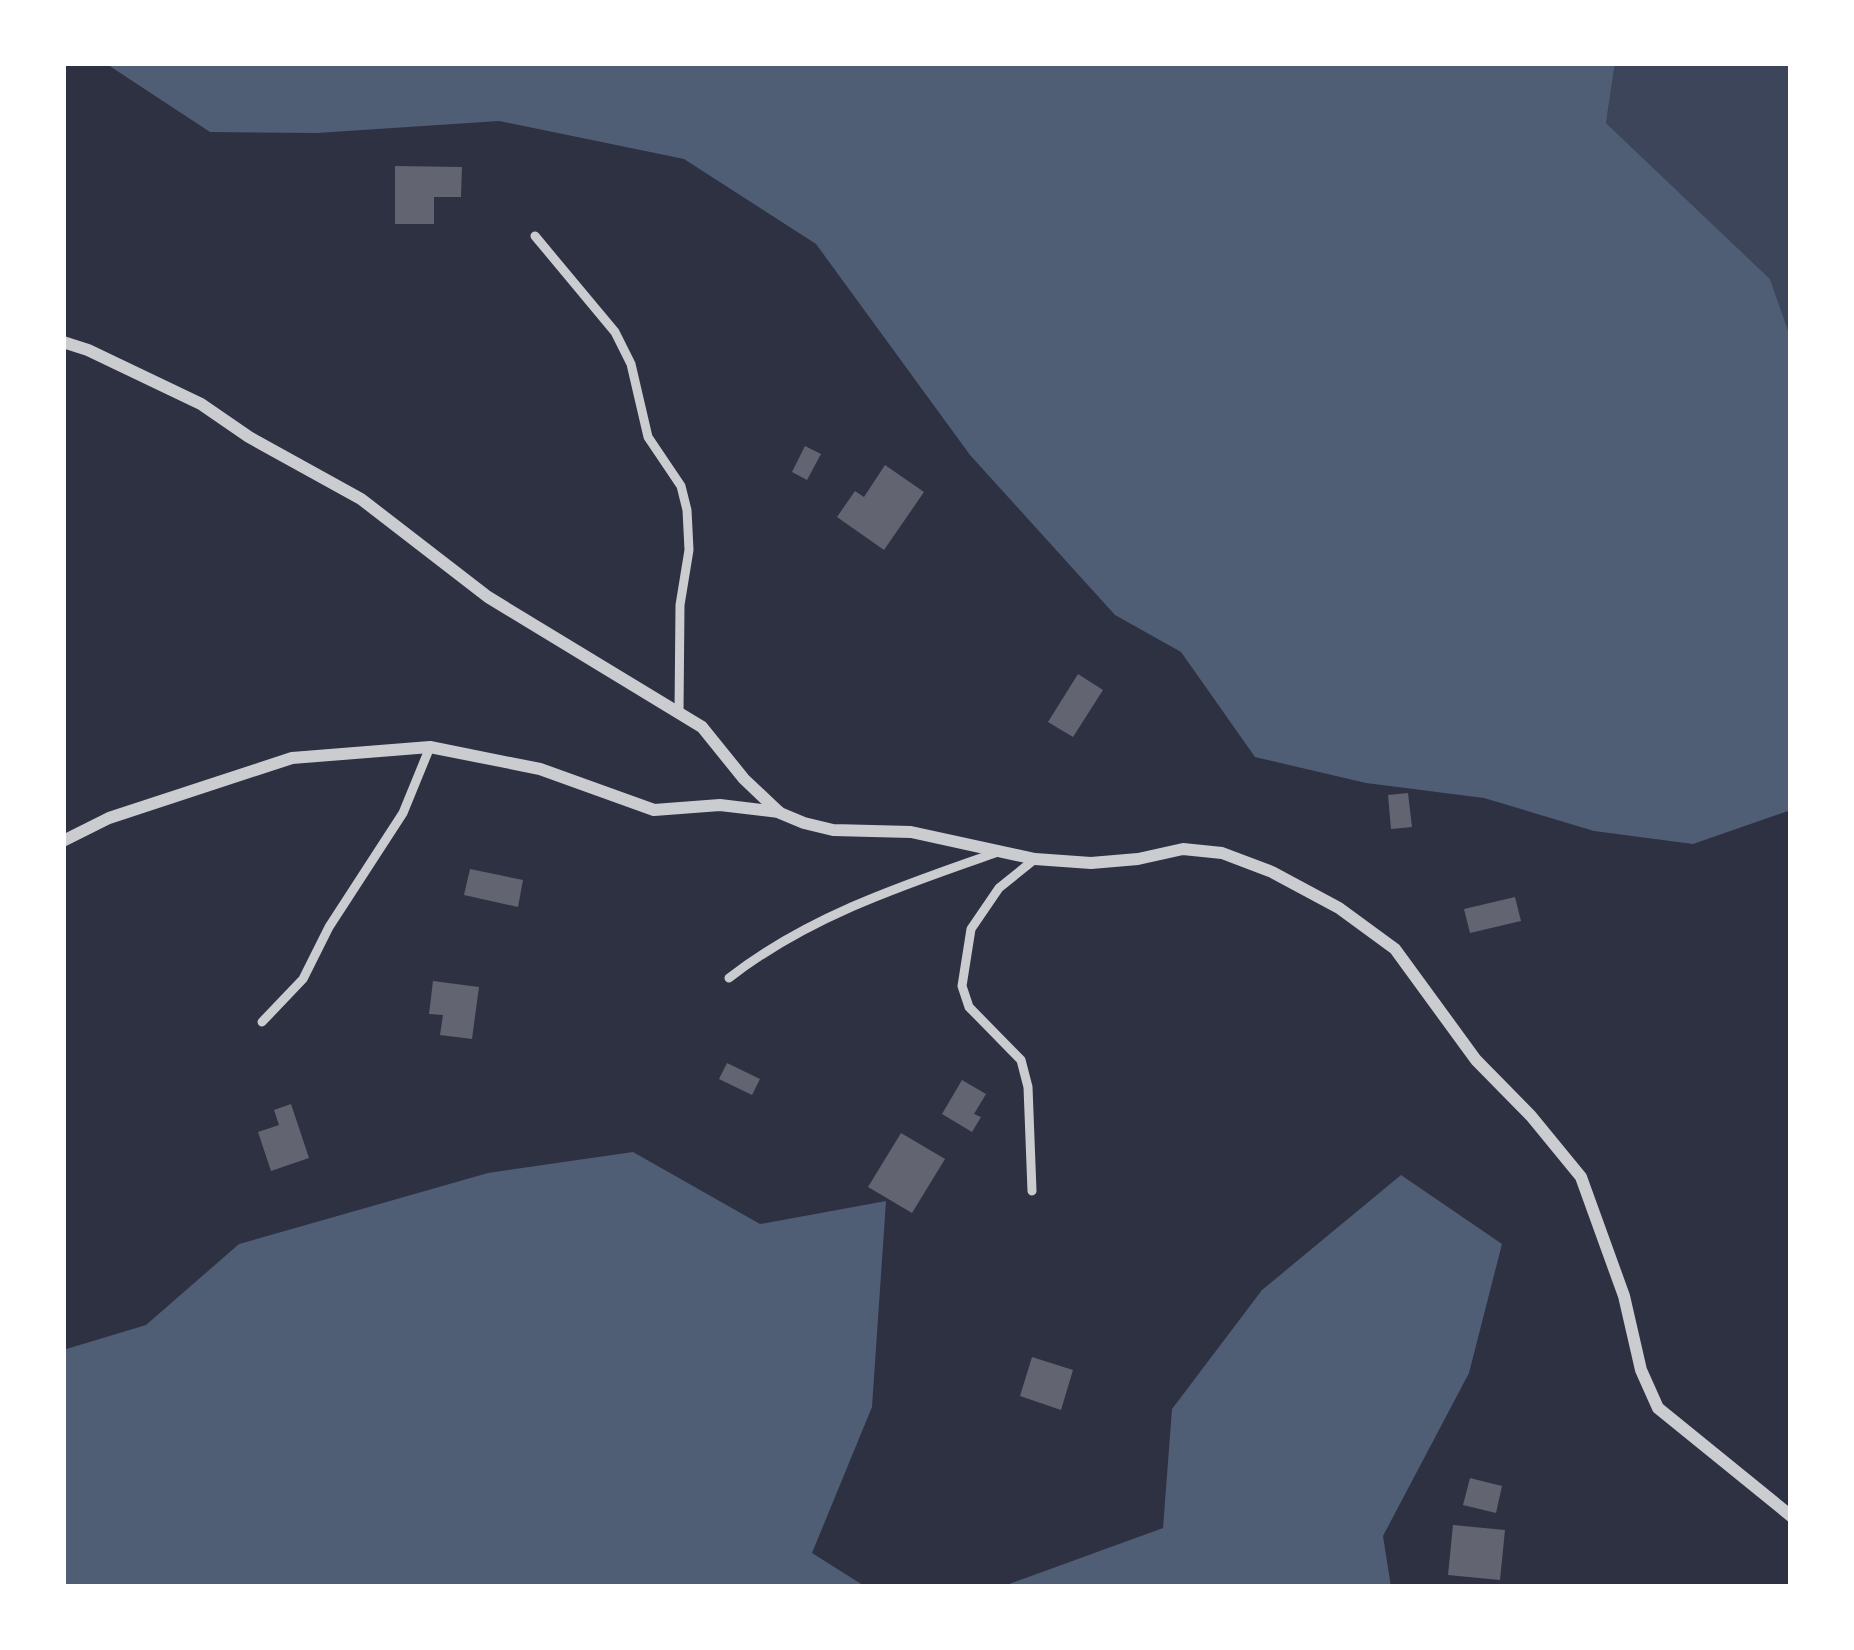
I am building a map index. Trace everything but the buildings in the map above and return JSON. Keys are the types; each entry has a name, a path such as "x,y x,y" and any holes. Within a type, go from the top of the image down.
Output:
{"street":[{"path":"63,342 202,404 249,437 347,491 488,597 702,727 717,750 780,813"},
{"path":"63,841 109,818 292,758 430,747 540,769 654,810 720,805 780,813 833,830 911,832 1035,859 1091,863 1184,848 1222,853 1272,872 1340,908 1395,949 1476,1060 1581,1177 1624,1296 1641,1370 1658,1408 1791,1516"}],"lane":[{"path":"535,236 616,332 631,364 648,437 680,486 687,510 688,550 680,605 680,711"},
{"path":"262,1022 303,979 329,927 403,813 430,747"},
{"path":"729,978 759,954 887,890 995,853"},
{"path":"1032,1191 1031,1123 1021,1060 969,1007 962,986 971,928 999,888 1035,859"}],"shaded area":[{"path":"105,63 1615,63 1606,123 1770,279 1791,339 1791,810 1693,844 1594,831 1484,798 1366,783 1255,757 1181,652 1115,615 970,455 816,244 684,159 499,121 317,133 210,132"},
{"path":"1615,63 1791,63 1791,339 1770,279 1606,123"},
{"path":"633,1152 760,1224 886,1201 872,1407 812,1553 866,1587 63,1587 63,1350 146,1325 239,1244 488,1173"},
{"path":"1401,1175 1502,1244 1469,1373 1383,1536 1391,1587 1001,1587 1163,1528 1172,1409 1262,1290"}]}
